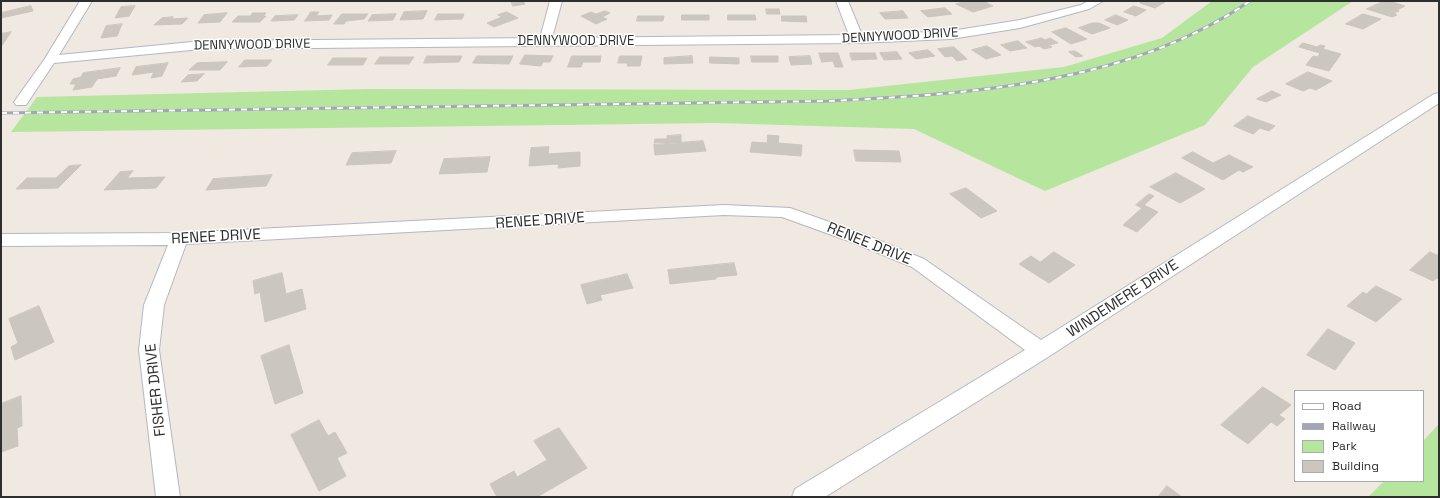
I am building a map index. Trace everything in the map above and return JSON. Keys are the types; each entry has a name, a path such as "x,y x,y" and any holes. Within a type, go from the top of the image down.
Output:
{"street":[{"path":"20,102 50,60 86,1"},
{"path":"545,41 556,1"},
{"path":"842,1 857,39"},
{"name":"DENNYWOOD DRIVE","path":"50,60 202,45 857,39 959,34 1020,24 1085,7 1097,1"},
{"name":"WINDEMERE DRIVE","path":"804,497 1041,351 1439,97"},
{"name":"RENEE DRIVE","path":"1,240 179,239 724,210 784,212 860,239 918,263 1041,351"},
{"name":"FISHER DRIVE","path":"168,497 149,350 154,305 179,239"}],"green space":[{"path":"1212,1 1353,1 1253,67 1205,125 1045,191 914,129 717,123 11,132 37,97 369,89 849,90 1064,67 1162,38"},
{"path":"1439,424 1439,497 1368,497 1383,482 1424,482 1424,440"}],"building":[{"path":"511,1 523,1 525,4 513,6"},
{"path":"966,1 983,1 993,6 973,12 956,4"},
{"path":"1143,1 1165,2 1155,8 1140,3"},
{"path":"1384,1 1405,6 1397,10 1399,11 1394,13 1397,15 1392,17 1367,9"},
{"path":"31,6 33,11 1,18 1,13"},
{"path":"135,6 129,16 115,18 121,7"},
{"path":"1134,6 1146,10 1136,16 1124,12"},
{"path":"945,8 952,14 928,17 921,11"},
{"path":"766,9 779,9 780,14 767,14"},
{"path":"427,11 423,19 400,20 404,12"},
{"path":"605,11 610,13 602,17 607,19 596,24 581,16 591,12 596,14"},
{"path":"903,11 908,18 885,19 880,13"},
{"path":"311,12 319,12 316,16 332,15 329,20 305,21"},
{"path":"507,12 518,18 494,27 487,23 502,17 498,15"},
{"path":"227,13 220,22 198,23 204,15"},
{"path":"253,13 266,13 263,16 266,16 260,22 232,22 238,16 250,16"},
{"path":"342,14 368,14 364,19 346,21 344,24 334,24"},
{"path":"396,14 393,20 368,21 372,15"},
{"path":"438,14 464,14 462,19 435,20"},
{"path":"1363,14 1381,19 1363,29 1346,24"},
{"path":"298,15 294,20 271,21 275,16"},
{"path":"682,15 709,15 709,20 682,20"},
{"path":"728,15 755,15 756,20 728,20"},
{"path":"1116,15 1128,20 1117,25 1105,20"},
{"path":"638,16 664,16 663,21 637,21"},
{"path":"782,16 806,16 807,22 782,21"},
{"path":"173,17 172,19 188,18 182,24 154,25 162,18"},
{"path":"1092,23 1099,23 1110,28 1092,34 1079,28"},
{"path":"122,24 117,36 101,38 106,26"},
{"path":"1066,28 1087,39 1071,44 1052,32"},
{"path":"11,32 1,47 1,34"},
{"path":"1042,38 1045,40 1050,38 1058,43 1049,45 1052,47 1044,49 1039,46 1035,47 1026,42"},
{"path":"1018,41 1027,48 1010,51 1001,45"},
{"path":"1303,43 1317,47 1320,45 1325,46 1323,49 1341,54 1329,71 1306,65 1313,56 1318,57 1320,53 1299,47"},
{"path":"987,46 1001,55 986,59 972,50"},
{"path":"954,47 967,59 957,61 952,56 945,57 938,49"},
{"path":"928,50 935,56 916,59 909,53"},
{"path":"1075,51 1083,56 1076,57 1069,52"},
{"path":"897,52 902,59 884,60 880,53"},
{"path":"819,53 838,53 843,67 835,67 833,61 822,62"},
{"path":"850,53 875,53 877,59 852,60"},
{"path":"525,55 553,56 550,62 543,62 541,66 520,64"},
{"path":"427,56 462,56 459,62 424,63"},
{"path":"477,56 513,56 509,64 473,63"},
{"path":"572,56 601,56 600,62 583,62 581,67 568,67"},
{"path":"620,56 642,56 640,66 627,66 628,63 618,63"},
{"path":"692,56 693,63 664,64 664,58"},
{"path":"751,56 778,56 778,62 752,62"},
{"path":"810,56 812,64 791,65 789,57"},
{"path":"380,57 414,57 409,64 375,64"},
{"path":"710,57 739,58 739,64 710,63"},
{"path":"333,58 367,58 363,65 328,65"},
{"path":"245,60 272,60 267,66 239,67"},
{"path":"227,62 220,70 189,70 197,63"},
{"path":"168,63 162,76 151,78 154,72 132,75 136,67"},
{"path":"120,68 116,76 97,79 92,87 73,90 76,84 70,84 73,79 81,77 83,73"},
{"path":"1308,72 1332,81 1316,90 1310,88 1303,91 1286,84"},
{"path":"204,74 197,81 181,82 188,75"},
{"path":"1272,91 1281,95 1266,102 1257,99"},
{"path":"1248,116 1275,126 1269,131 1260,128 1253,134 1234,126"},
{"path":"681,135 681,142 654,143 655,139 667,139 667,136"},
{"path":"768,135 779,136 778,143 802,145 801,156 750,152 752,142 767,143"},
{"path":"703,141 706,151 655,155 654,145"},
{"path":"549,147 548,154 580,152 580,166 558,168 559,164 529,166 531,148"},
{"path":"854,150 899,151 901,162 856,161"},
{"path":"396,151 391,163 346,165 352,153"},
{"path":"1193,152 1213,163 1229,155 1253,167 1243,172 1239,170 1223,180 1182,158"},
{"path":"490,157 487,172 439,174 444,159"},
{"path":"81,165 58,188 16,189 27,178 56,178 69,166"},
{"path":"133,171 127,178 165,177 156,188 104,190 120,172"},
{"path":"1176,173 1205,189 1180,203 1150,187"},
{"path":"272,175 266,186 206,190 213,179"},
{"path":"966,188 997,211 981,218 950,194"},
{"path":"1149,194 1154,196 1144,205 1158,212 1137,232 1123,225 1142,208 1136,205"},
{"path":"1054,252 1075,265 1049,283 1019,264 1031,256 1040,262"},
{"path":"1430,252 1439,256 1439,279 1437,278 1433,281 1410,270"},
{"path":"734,263 737,275 670,284 668,270"},
{"path":"282,273 286,294 302,289 306,309 265,322 260,292 255,294 253,281"},
{"path":"627,274 633,288 600,295 602,300 587,304 581,285"},
{"path":"1376,286 1402,299 1376,322 1347,306 1363,292 1366,294"},
{"path":"39,306 54,342 15,360 11,347 18,343 9,319"},
{"path":"1328,329 1355,343 1335,370 1307,355"},
{"path":"289,345 303,393 275,404 261,356"},
{"path":"1263,387 1291,405 1279,415 1285,419 1277,426 1271,422 1248,444 1221,425"},
{"path":"21,396 22,426 17,428 18,446 1,452 1,404"},
{"path":"319,420 328,436 335,432 347,453 337,458 346,476 319,491 291,435"},
{"path":"559,428 587,468 537,497 497,497 490,484 514,471 517,477 547,460 534,441"},
{"path":"1167,486 1182,497 1158,497"}],"railway":[{"path":"1,113 829,101 937,94 1047,80 1101,67 1153,51 1203,29 1250,1"}]}
